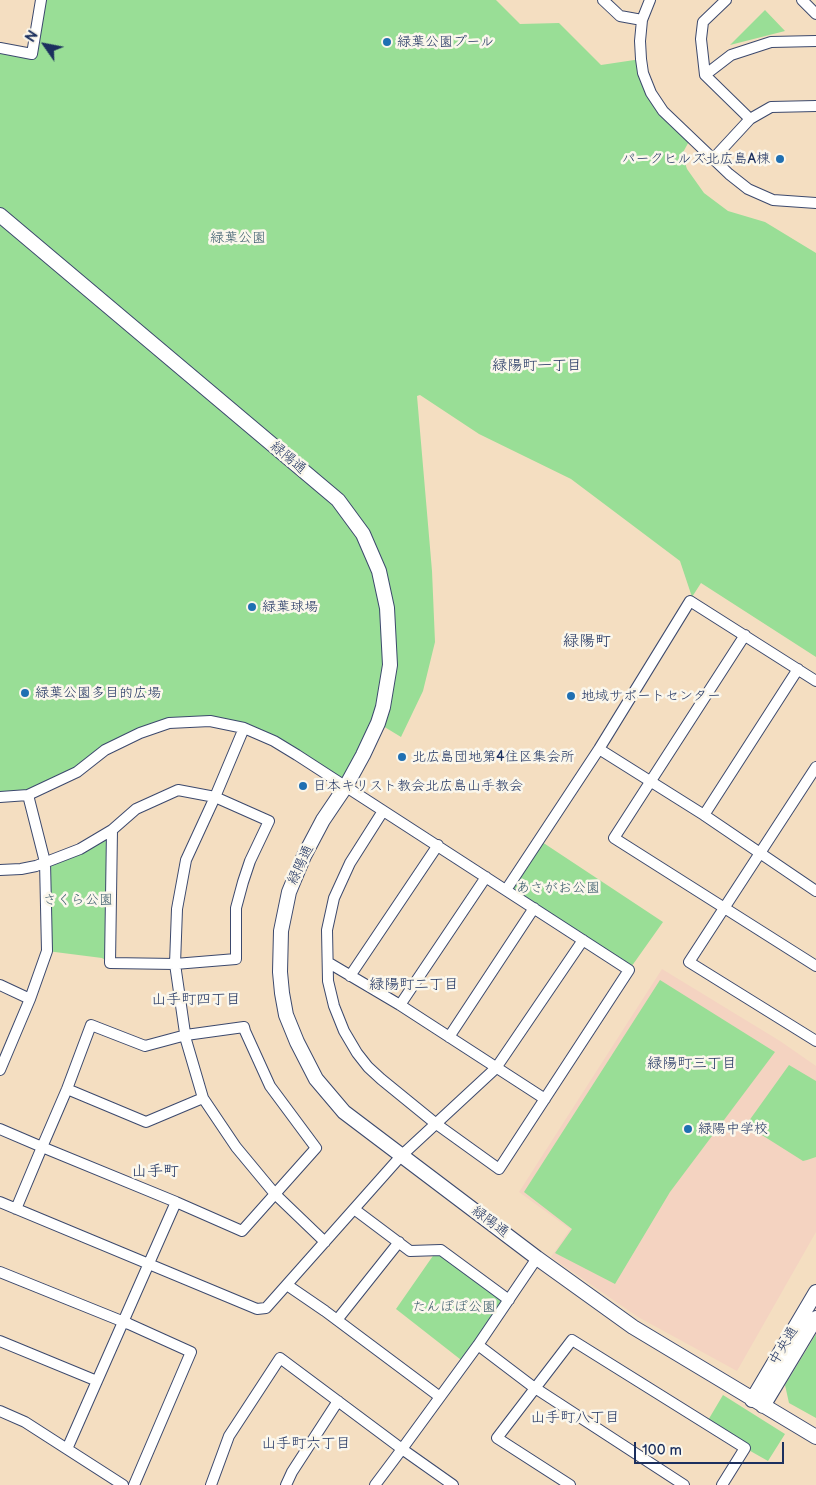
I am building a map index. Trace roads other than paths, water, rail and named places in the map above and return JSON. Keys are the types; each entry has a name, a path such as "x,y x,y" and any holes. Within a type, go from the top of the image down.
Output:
{"street":[{"path":"0,48 32,54 41,0"},
{"path":"603,0 620,16 642,20"},
{"path":"650,0 642,20 641,58 651,94 663,111 729,174 748,189 773,200 816,203"},
{"path":"726,0 703,22 701,38 705,75 750,119"},
{"path":"802,0 816,14"},
{"path":"705,75 731,55 771,42 816,41"},
{"path":"713,159 750,119 771,107 816,106"},
{"name":"緑陽通","path":"0,215 338,500 363,534 379,571 387,608 390,665 383,707 364,756 304,856 289,892 280,931 279,953 282,993 286,1015 316,1079 344,1112 537,1258 633,1327 816,1437"},
{"path":"506,890 599,749 690,601 816,681"},
{"path":"745,636 614,838 816,966"},
{"path":"704,815 798,669"},
{"path":"0,796 28,795 76,772 105,750 140,733 169,722 210,720 244,728 274,741 346,786 383,812 438,845 629,970 499,1169 435,1123 381,1080 358,1053 344,1031 334,1006 328,981 327,930 334,898 350,863 383,812"},
{"path":"244,728 186,860 177,909 175,964 186,1035 203,1098 236,1147 275,1194 325,1242"},
{"path":"599,749 704,815 816,891"},
{"path":"816,767 689,962 816,1040"},
{"path":"0,870 36,866 80,848 112,830 136,810 178,790 215,797 269,821 250,861 240,891 236,908 236,959 175,964 110,963 112,830"},
{"path":"1,1063 30,999 47,951 45,862 28,795"},
{"path":"350,976 438,845"},
{"path":"400,1006 486,876"},
{"path":"449,1037 534,908"},
{"path":"0,1202 257,1309 266,1308 401,1156 496,1068 583,940"},
{"path":"329,963 545,1099"},
{"path":"0,985 30,999"},
{"path":"0,1129 42,1147 176,1202 242,1231 316,1148 270,1086 244,1026 186,1035 145,1046 91,1025 67,1089 42,1147 16,1209"},
{"path":"67,1089 146,1122 203,1098"},
{"path":"67,1449 176,1202"},
{"path":"354,1209 410,1251 441,1250 509,1300"},
{"path":"337,1320 400,1242"},
{"path":"375,1485 478,1345 537,1258"},
{"path":"0,1272 191,1352 134,1485"},
{"path":"287,1285 440,1397"},
{"name":"中央通","path":"757,1403 816,1292"},
{"name":"中央通","path":"757,1403 816,1318"},
{"path":"570,1485 497,1438 572,1340 745,1448 722,1485"},
{"path":"0,1341 97,1381"},
{"path":"478,1345 535,1388 684,1485"},
{"path":"211,1485 230,1436 280,1358 453,1485"},
{"path":"286,1485 292,1472 338,1401"},
{"path":"0,1411 25,1422 123,1485"}],"place":[{"name":"緑葉公園プール","path":"387,42"},
{"name":"パークヒルズ北広島A棟","path":"780,159"},
{"name":"緑葉球場","path":"252,607"},
{"name":"緑葉公園多目的広場","path":"25,693"},
{"name":"地域サポートセンター","path":"571,696"},
{"name":"北広島団地第4住区集会所","path":"402,757"},
{"name":"日本キリスト教会北広島山手教会","path":"303,786"},
{"name":"緑陽中学校","path":"688,1129"}],"district":[{"name":"緑陽町一丁目","path":"537,366"},
{"name":"緑陽町","path":"587,642"},
{"name":"緑陽町二丁目","path":"414,985"},
{"name":"山手町四丁目","path":"196,1000"},
{"name":"緑陽町三丁目","path":"692,1064"},
{"name":"山手町","path":"155,1172"},
{"name":"山手町八丁目","path":"575,1418"},
{"name":"山手町六丁目","path":"306,1444"}],"park label":[{"name":"緑葉公園","path":"238,238"},
{"name":"あさがお公園","path":"558,888"},
{"name":"さくら公園","path":"78,900"},
{"name":"たんぽぽ公園","path":"454,1307"}]}
